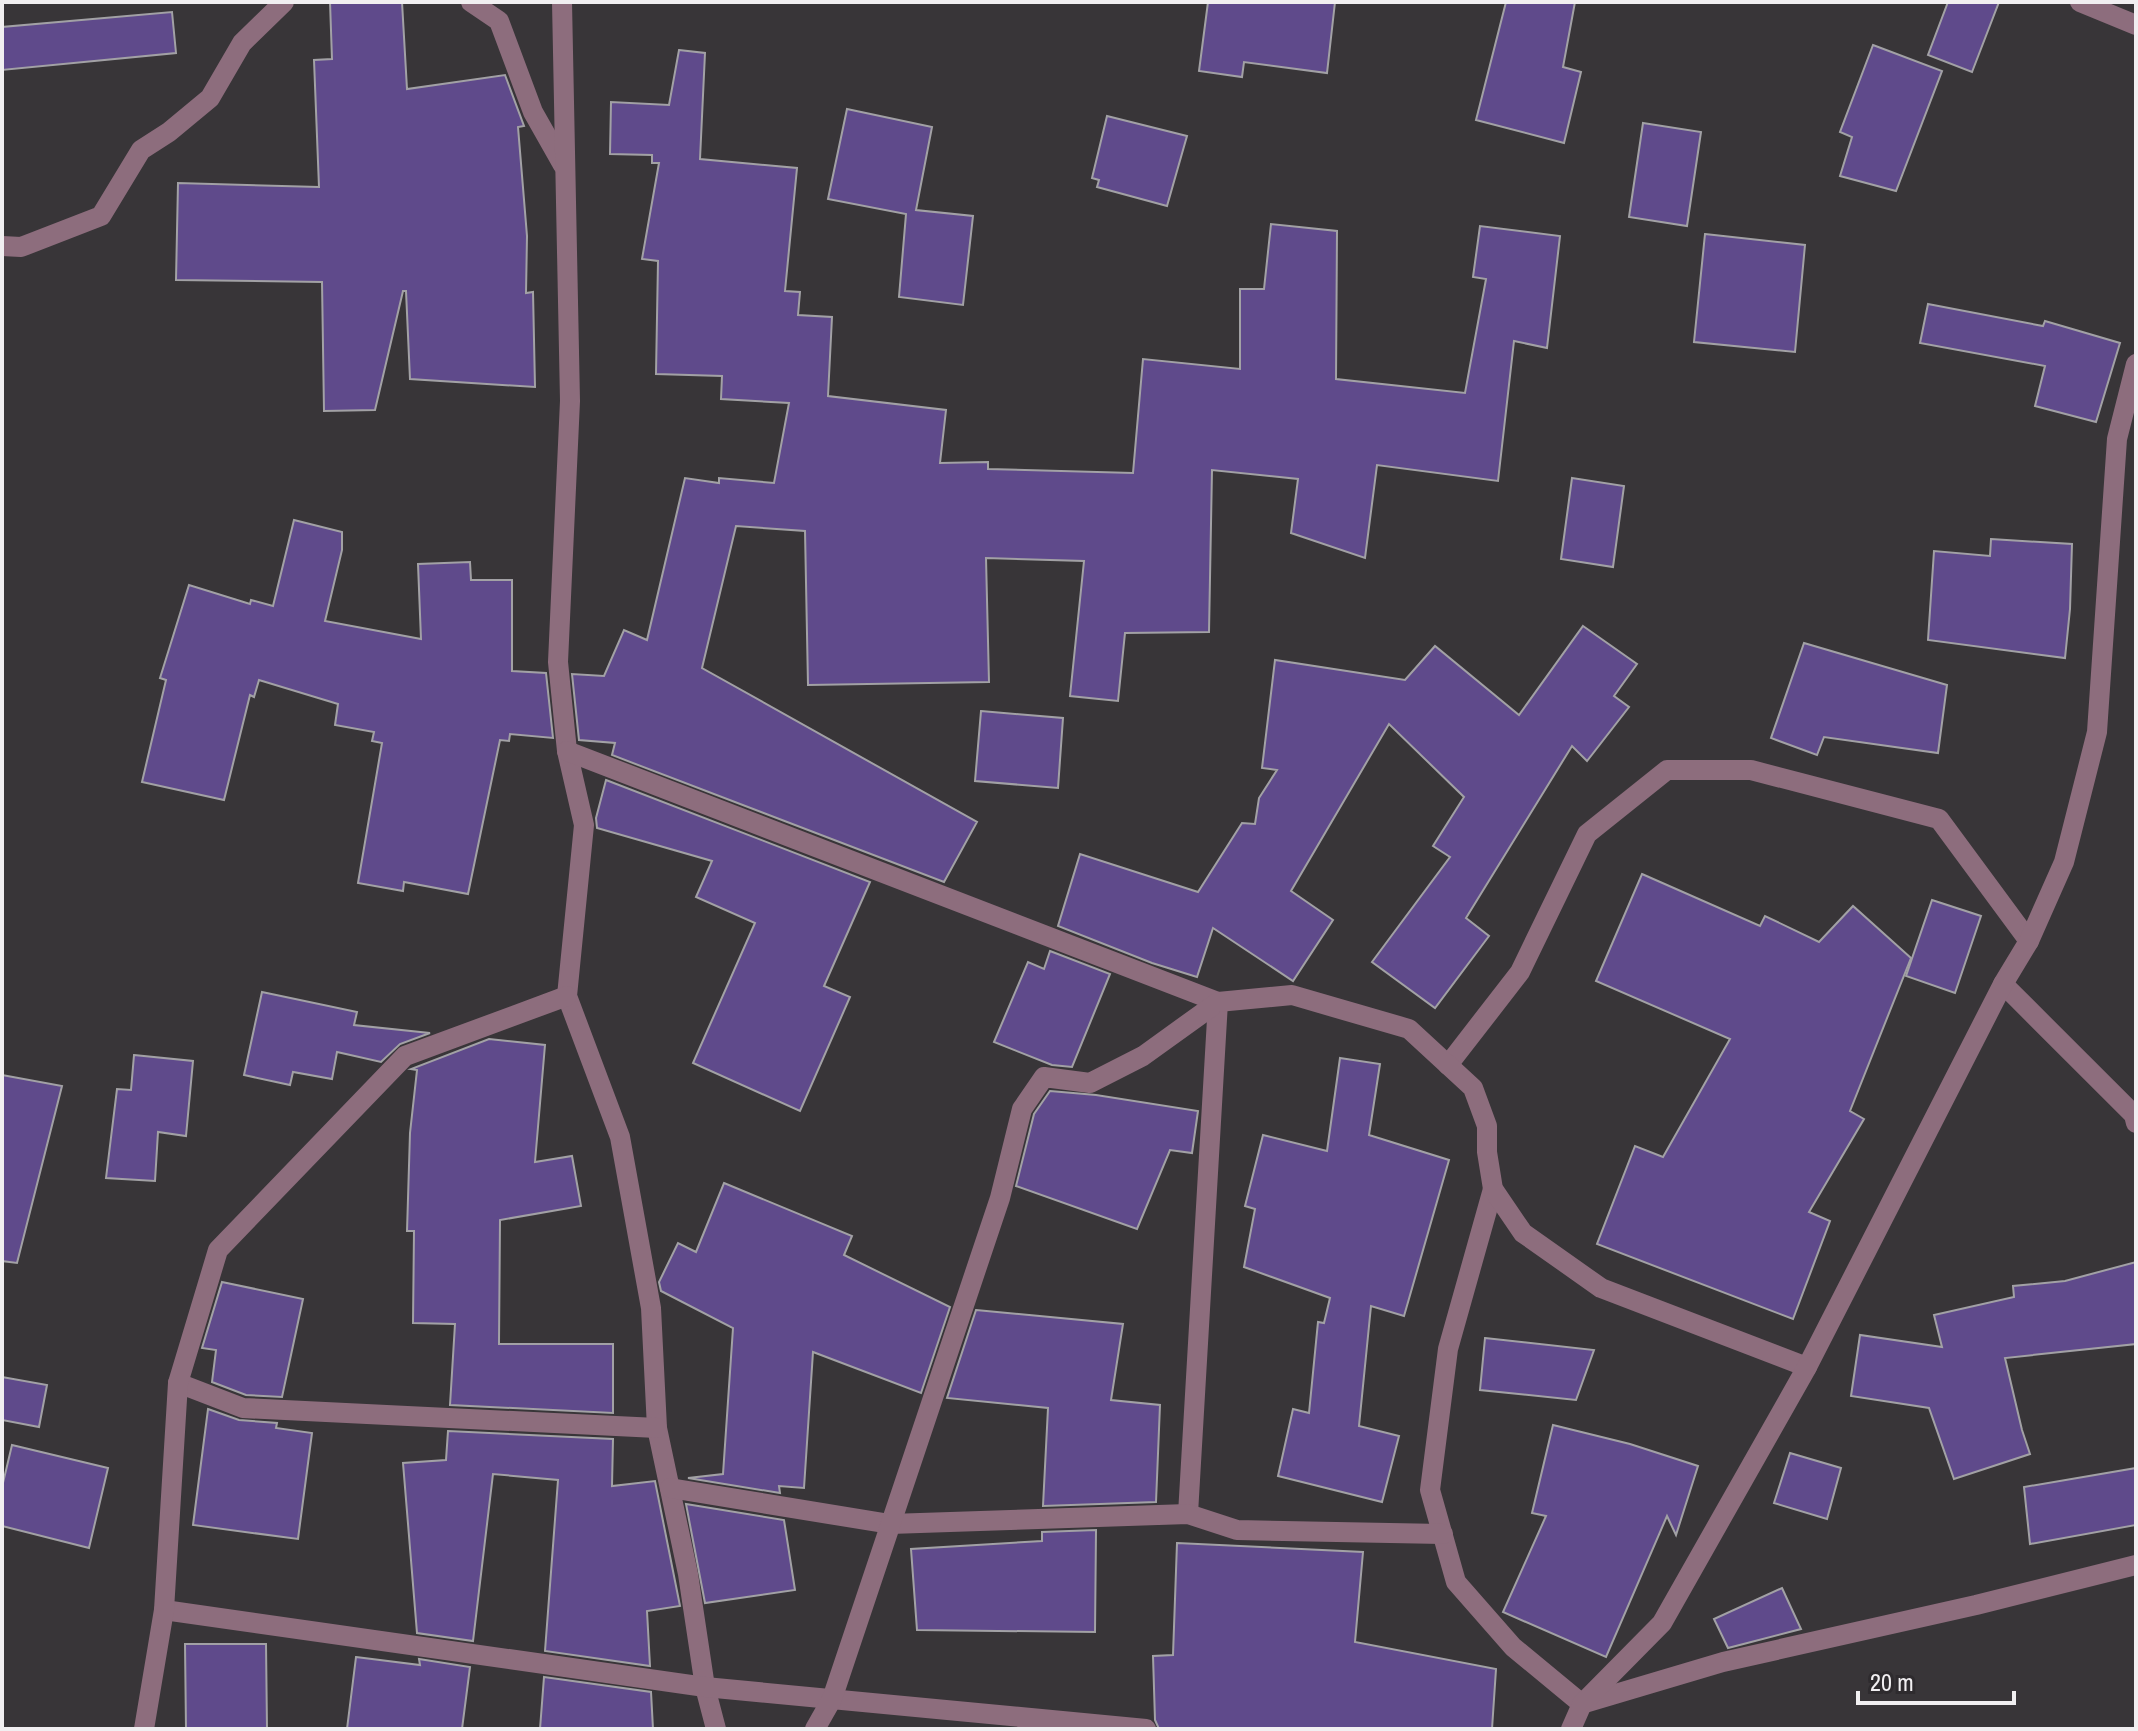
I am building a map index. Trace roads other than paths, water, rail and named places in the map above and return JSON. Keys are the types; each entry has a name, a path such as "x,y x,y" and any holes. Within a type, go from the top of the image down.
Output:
{"street":[{"path":"2,246 21,247 101,216 141,150 169,132 210,98 242,43 284,2"},
{"path":"471,2 499,21 533,112 564,167"},
{"path":"562,2 570,401 558,662 567,751 584,825 567,996 620,1137 651,1308 657,1428 688,1574 705,1687 716,1729"},
{"path":"2080,2 2136,25"},
{"path":"1571,1729 1582,1704 1662,1623 1807,1367 2003,984 2029,941 2064,862 2097,732 2117,439 2136,364"},
{"path":"567,751 1218,1002 1292,995 1409,1029 1473,1088 1487,1126 1487,1152 1493,1189 1448,1349 1430,1490 1456,1582 1513,1647 1582,1704"},
{"path":"1448,1065 1520,972 1587,834 1667,770 1751,770 1939,819 2029,941"},
{"path":"2003,984 2134,1115 2136,1123"},
{"path":"144,1729 164,1610 178,1383 218,1250 405,1056 567,996"},
{"path":"1188,1514 1218,1002"},
{"path":"815,1729 832,1699 1000,1198 1022,1109 1044,1077 1090,1083 1143,1056 1218,1002"},
{"path":"1493,1189 1523,1233 1601,1288 1807,1367"},
{"path":"178,1383 243,1408 657,1428"},
{"path":"670,1488 890,1524 1188,1514 1237,1530 1443,1534"},
{"path":"1582,1704 1723,1662 2136,1565"},
{"path":"164,1610 705,1687 1146,1729"}]}
